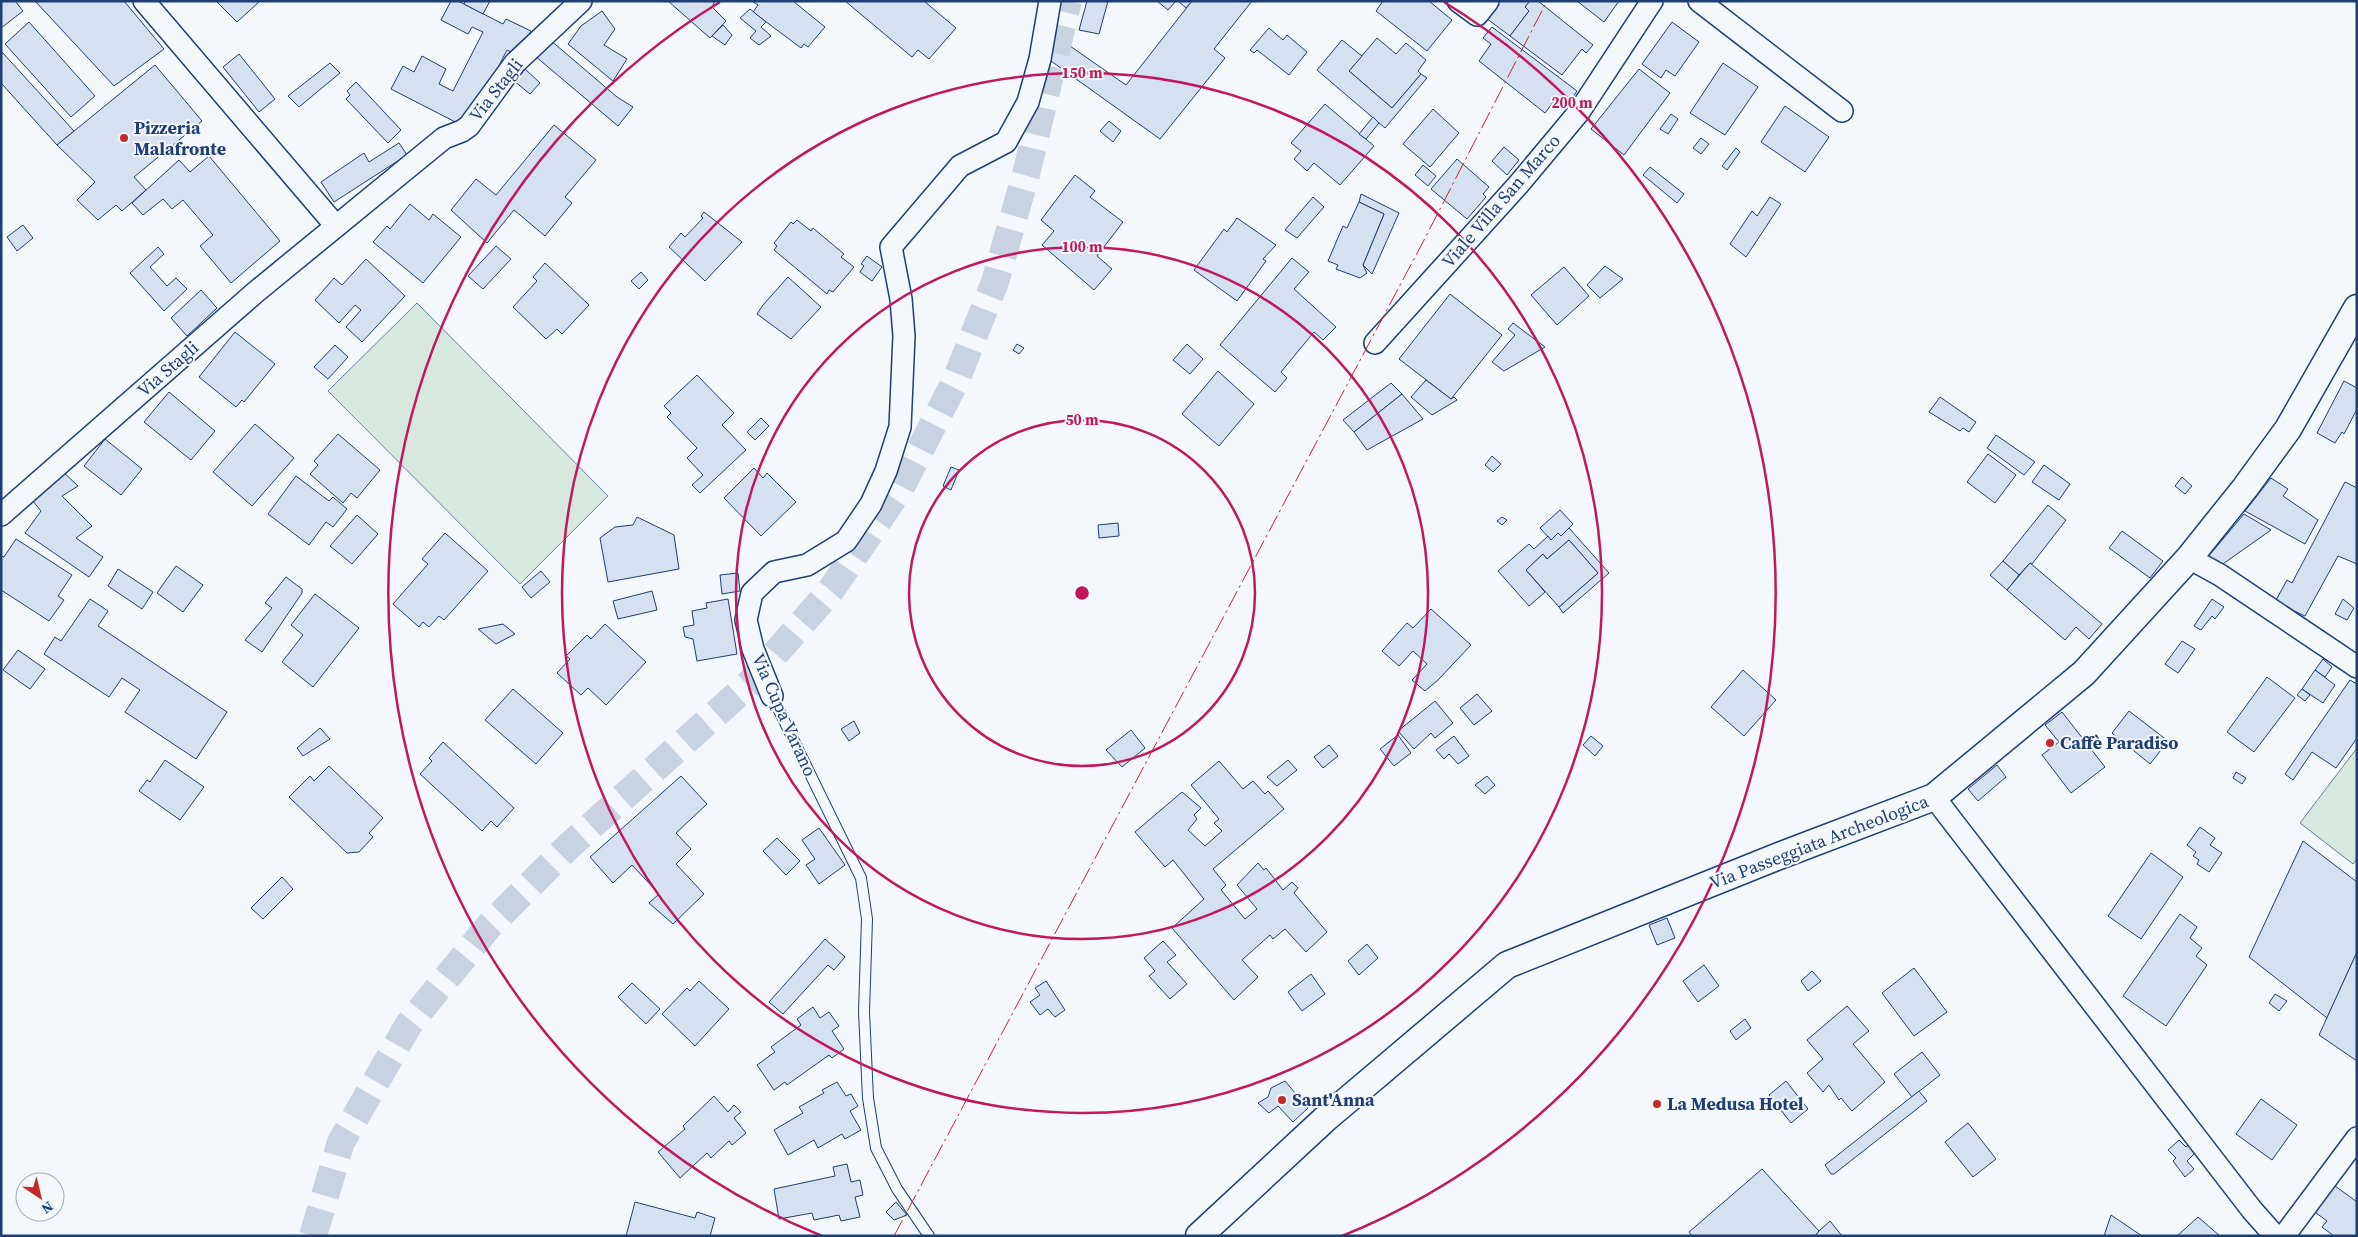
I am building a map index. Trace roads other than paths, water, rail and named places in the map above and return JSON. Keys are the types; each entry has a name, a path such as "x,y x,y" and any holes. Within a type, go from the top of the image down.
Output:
{"street":[{"path":"144,1 336,226"},
{"name":"Via Stagli","path":"1,515 257,291 444,138 469,126 508,71 581,1"},
{"name":"Via Cupa Varano","path":"772,696 754,649 746,620 752,593 774,572 807,564 846,541 871,504 886,471 900,426 904,336 901,299 891,248 960,166 1006,142 1028,102 1040,59 1050,1"},
{"path":"1458,1 1476,15 1488,1"},
{"name":"Viale Villa San Marco","path":"1375,342 1518,185 1579,112 1652,1"},
{"path":"1699,1 1842,111"},
{"name":"Via Passeggiata Archeologica","path":"1199,1236 1338,1107 1507,965 1779,856 1934,797 2084,673 2190,558 2288,429 2357,308"},
{"path":"2190,558 2220,575 2357,667"},
{"path":"1934,797 2087,998 2252,1210 2275,1236"},
{"path":"2284,1236 2357,1138"}],"lane":[{"name":"Via Cupa Varano","path":"772,696 861,878 867,920 864,1012 868,1098 876,1148 897,1189 929,1236"}],"tunnel":[{"path":"313,1236 341,1142 409,1024 489,926 569,846 749,684 831,590 901,487 956,380 995,282 1026,174 1068,1"}],"place":[{"name":"Pizzeria Malafronte","path":"124,138"},
{"name":"Caffè Paradiso","path":"2050,743"},
{"name":"Sant'Anna","path":"1282,1100"},
{"name":"La Medusa Hotel","path":"1657,1104"}]}
